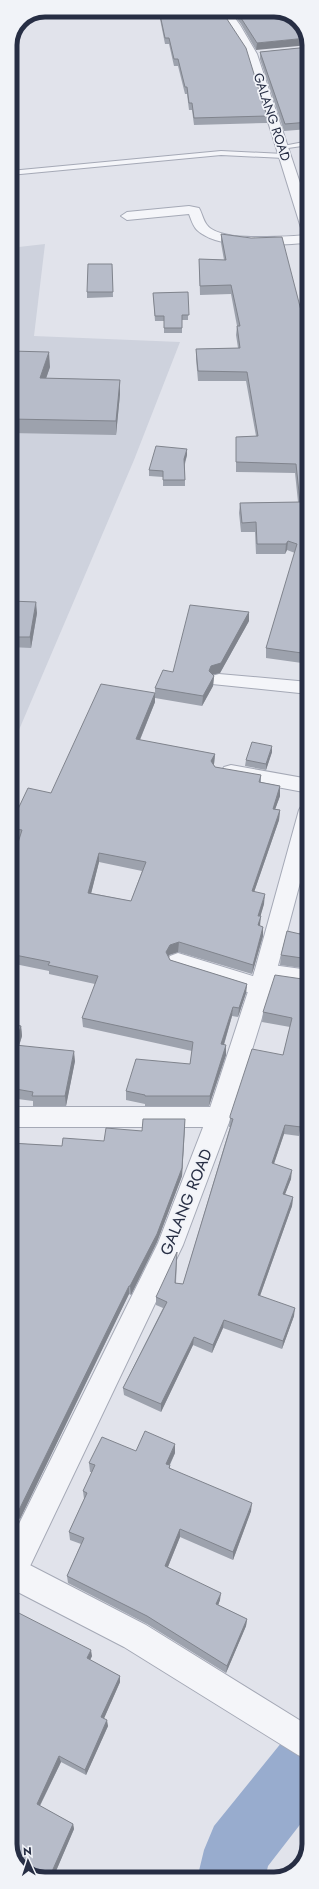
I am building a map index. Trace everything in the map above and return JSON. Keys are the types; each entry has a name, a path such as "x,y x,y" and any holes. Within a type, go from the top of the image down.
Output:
{"street":[{"name":"GALANG ROAD","path":"229,17 235,25 252,55 302,209"},
{"path":"252,55 266,54"},
{"path":"127,216 189,210 194,211 201,226 208,232 233,242 302,239"},
{"path":"219,680 302,687"},
{"path":"222,770 302,785"},
{"name":"GALANG ROAD","path":"17,1561 170,1245 219,1117 262,980 302,835"},
{"path":"178,962 262,980 302,979"},
{"path":"17,1117 219,1117"},
{"path":"17,1576 135,1636 302,1740"}],"lane":[{"path":"17,172 221,153 283,151 302,144"}],"shaded area":[{"path":"45,244 34,336 180,342 134,460 17,735 17,247"}],"building":[{"path":"160,17 226,17 246,48 267,116 194,118 192,103 189,103 187,87 185,87 178,59 174,59 169,38 165,38"},
{"path":"240,17 281,18 294,25 301,39 257,43"},
{"path":"302,48 302,123 285,124 260,52"},
{"path":"221,234 251,238 282,237 302,314 302,653 266,648 297,544 288,541 286,544 257,544 256,522 242,523 240,503 300,502 296,464 236,462 236,437 258,436 247,372 198,371 196,349 240,348 237,326 240,326 231,285 200,286 199,259 226,260"},
{"path":"88,264 112,264 113,292 87,292"},
{"path":"188,292 189,315 182,315 182,328 164,328 164,316 155,316 153,293"},
{"path":"17,351 49,352 40,378 120,380 116,421 17,419"},
{"path":"156,446 187,449 184,459 185,480 163,480 163,471 149,470"},
{"path":"17,601 36,602 30,637 17,637"},
{"path":"190,605 249,612 221,663 211,666 209,671 214,676 203,696 155,688 163,670 173,672"},
{"path":"101,684 155,693 136,739 215,754 211,761 215,767 261,775 259,782 280,786 273,809 280,810 252,891 265,894 258,916 261,916 258,925 263,927 253,965 179,942 170,945 166,952 170,960 247,984 239,1008 233,1007 221,1044 226,1045 210,1096 145,1096 126,1091 136,1059 190,1064 193,1042 82,1018 98,976 48,965 50,962 17,955 17,846 22,830 17,829 17,809 28,788 51,793","holes":["99,853 146,862 131,901 88,893"]},
{"path":"252,742 272,746 266,764 246,760"},
{"path":"302,926 302,958 281,955 287,931 300,934"},
{"path":"275,975 302,979 302,1121 301,1127 285,1125 272,1163 292,1170 283,1194 293,1197 258,1295 295,1308 283,1341 224,1320 213,1345 194,1337 161,1404 123,1388 167,1302 156,1297 177,1252 175,1283 183,1284 233,1119 230,1118 230,1116 252,1049 283,1055 292,1018 263,1012"},
{"path":"17,1025 21,1026 17,1039"},
{"path":"17,1045 74,1051 65,1096 32,1096 33,1092 17,1089"},
{"path":"143,1119 185,1119 182,1168 157,1234 129,1286 18,1512 17,1143 62,1146 63,1138 104,1141 106,1128 142,1131"},
{"path":"145,1431 175,1444 166,1464 170,1465 169,1468 252,1503 233,1552 180,1529 165,1566 221,1593 216,1604 247,1619 227,1666 147,1616 67,1576 84,1538 69,1532 87,1493 83,1491 95,1465 89,1463 102,1437 136,1451"},
{"path":"17,1612 91,1650 87,1658 120,1676 101,1717 107,1720 85,1770 59,1756 37,1804 73,1824 52,1872 35,1870 27,1865 21,1858 17,1847"}],"waterway":[{"path":"233,1872 238,1850 302,1769"}]}
